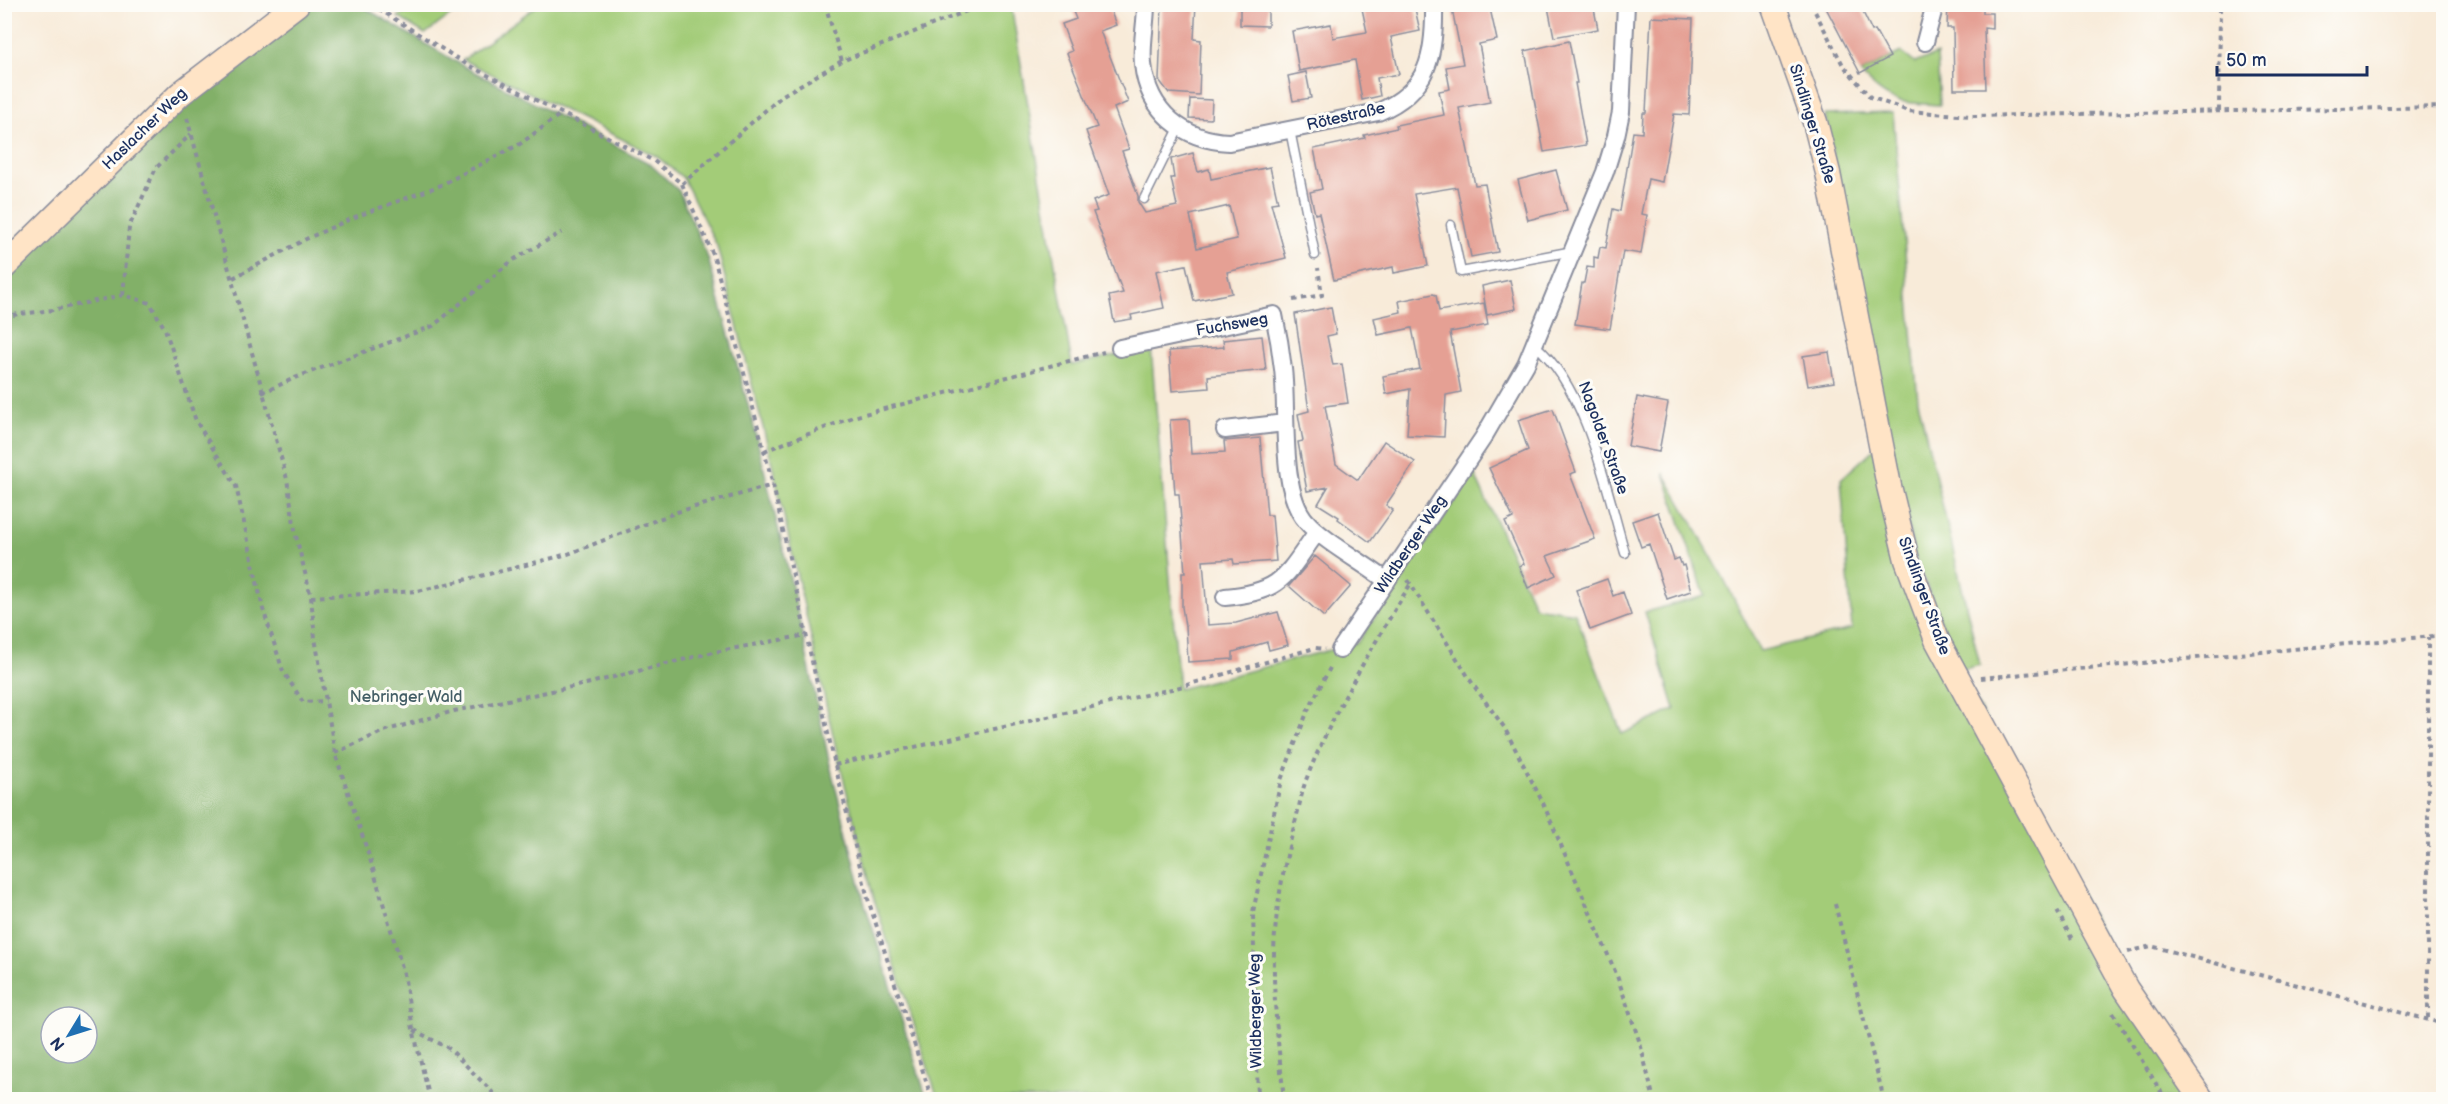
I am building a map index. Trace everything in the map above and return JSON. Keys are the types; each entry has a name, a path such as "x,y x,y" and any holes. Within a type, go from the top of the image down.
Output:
{"street":[{"name":"Haslacher Weg","path":"4,267 180,94 297,4"},
{"name":"Rötestraße","path":"1146,4 1143,63 1146,83 1159,109 1179,128 1210,141 1230,142 1378,112 1395,105 1412,91 1424,75 1434,37 1434,4"},
{"name":"Wildberger Weg","path":"1340,650 1502,409 1534,345 1605,172 1616,136 1621,112 1626,4"},
{"name":"Sindlinger Straße","path":"1773,4 1815,122 1828,173 1889,486 1907,560 1937,640 2126,989 2202,1100"},
{"path":"1925,42 1935,4"},
{"name":"Fuchsweg","path":"1120,348 1274,315 1283,369 1290,482 1295,505 1317,532 1391,574"},
{"path":"1225,430 1285,423"},
{"path":"1225,597 1252,595 1282,580 1317,532"}],"lane":[{"path":"1144,199 1179,128"},
{"name":"Rötestraße","path":"1290,130 1315,255"},
{"path":"1451,225 1461,272 1573,251"},
{"name":"Nagolder Straße","path":"1534,345 1556,365 1566,380 1593,446 1625,553"}],"path":[{"path":"371,4 466,64 654,161 682,184 714,257 773,485 835,765 868,899 932,1100"},
{"path":"825,4 842,61"},
{"path":"682,184 783,94 842,61 984,4"},
{"path":"1812,4 1843,65 1870,97 1908,111 1971,116 2444,106"},
{"path":"2219,111 2220,4"},
{"path":"180,94 287,479 296,536 311,597 315,638 335,753 371,862 404,974 413,1029 430,1100"},
{"path":"233,278 306,239 355,217 439,186 520,144 562,113"},
{"path":"123,295 129,227 156,168 191,134"},
{"path":"262,393 297,377 433,326 513,260 562,232"},
{"path":"1293,300 1322,295 1315,255"},
{"path":"4,316 53,310 123,295 150,303 165,329 196,421 236,486 263,609 283,671 303,702 326,701"},
{"path":"764,451 853,417 1120,348"},
{"path":"311,597 418,591 513,568 568,554 677,512 773,485"},
{"path":"1391,574 1411,583 1474,686 1504,727 1543,802 1617,976 1640,1043 1654,1100"},
{"path":"1284,1100 1275,1009 1274,953 1280,890 1293,831 1306,781 1333,722 1366,657 1411,583"},
{"path":"335,753 384,731 454,711 586,684 714,652 807,635"},
{"path":"1983,689 1978,679 2444,635"},
{"path":"2428,637 2428,1018"},
{"path":"835,765 1176,688 1315,648 1340,650"},
{"name":"Wildberger Weg","path":"1258,1100 1253,912 1281,780 1308,710 1340,650"},
{"path":"1835,904 1884,1100"},
{"path":"2125,953 2151,946 2444,1024"},
{"path":"413,1029 450,1049 500,1100"}],"green space":[{"name":"Nebringer Wald","path":"310,5 360,5 465,67 649,163 679,191 708,258 753,423 793,590 830,765 864,901 927,1099 5,1100 5,275 186,101"},
{"path":"415,5 464,5 425,34 398,17"},
{"path":"538,5 1011,5 1072,365 1151,347 1179,689 1357,643 1474,473 1535,607 1575,613 1622,734 1675,709 1645,612 1705,596 1664,473 1723,577 1760,651 1852,629 1841,479 1874,449 1900,562 2192,1099 938,1099 873,896 837,753 771,459 717,246 683,178 656,156 463,60"},
{"path":"1901,52 1915,63 1937,54 1940,105 1895,100 1879,91 1860,73"},
{"path":"1893,113 1918,401 1980,665 1960,670 1914,554 1825,115"}],"building":[{"path":"1070,4 1108,4 1116,25 1100,31 1128,102 1114,108 1129,149 1122,151 1138,202 1145,213 1177,206 1171,178 1174,178 1171,159 1193,153 1198,172 1209,169 1211,179 1270,167 1278,202 1271,203 1286,258 1227,272 1232,293 1194,301 1186,265 1156,271 1164,308 1131,315 1132,319 1114,322 1109,296 1123,293 1093,212 1097,211 1093,201 1109,195 1086,131 1097,127 1067,53 1072,51 1062,24 1076,19","holes":["1229,206 1237,239 1197,248 1190,215"]},
{"path":"1162,4 1196,4 1194,39 1201,40 1199,95 1169,93 1159,80"},
{"path":"1240,4 1268,4 1268,26 1240,25"},
{"path":"1361,4 1414,4 1420,31 1391,37 1399,74 1377,78 1380,96 1362,100 1355,60 1299,71 1292,31 1331,24 1333,38 1367,32"},
{"path":"1451,4 1489,4 1497,40 1479,44 1490,102 1459,108 1475,185 1485,184 1498,252 1471,257 1457,187 1414,194 1428,266 1394,273 1393,267 1334,280 1319,213 1315,214 1310,192 1322,189 1314,149 1365,138 1364,135 1397,128 1396,125 1444,115 1439,91 1450,89 1446,67 1463,64"},
{"path":"1562,4 1593,4 1598,29 1554,37 1548,7"},
{"path":"1824,4 1859,4 1872,31 1875,30 1890,57 1860,73"},
{"path":"1948,4 1983,4 1983,13 1992,13 1992,29 1984,28 1986,89 1954,89 1953,28 1947,28"},
{"path":"1651,17 1693,19 1689,115 1674,114 1662,182 1648,179 1641,214 1647,215 1641,254 1623,251 1610,329 1575,324 1587,267 1594,268 1594,257 1598,258 1600,247 1606,248 1613,209 1620,211 1633,132 1642,133 1643,113 1646,113"},
{"path":"1569,41 1586,145 1544,152 1525,51"},
{"path":"1306,72 1311,98 1293,101 1288,76"},
{"path":"1190,99 1212,100 1211,119 1189,118"},
{"path":"1556,170 1567,210 1528,220 1518,180"},
{"path":"1510,280 1516,309 1487,315 1482,286"},
{"path":"1436,295 1439,311 1484,303 1488,325 1450,332 1461,392 1446,395 1444,437 1407,435 1410,389 1386,394 1383,376 1420,369 1412,328 1378,335 1374,318 1401,312 1399,301"},
{"path":"1331,307 1336,334 1327,336 1333,365 1342,364 1348,403 1325,406 1336,464 1358,480 1384,441 1415,462 1386,505 1393,510 1370,542 1338,519 1339,517 1318,504 1328,487 1307,491 1298,442 1303,441 1298,414 1309,411 1295,314"},
{"path":"1262,336 1266,370 1208,376 1209,388 1172,391 1169,351 1224,347 1223,340"},
{"path":"1829,352 1834,382 1808,386 1803,356"},
{"path":"1637,397 1668,403 1659,452 1628,446"},
{"path":"1553,409 1576,472 1570,474 1595,539 1547,556 1556,575 1528,588 1519,566 1524,564 1505,522 1513,518 1489,468 1528,450 1518,420"},
{"path":"1189,419 1191,454 1225,452 1224,441 1260,438 1267,515 1272,515 1276,561 1234,564 1233,559 1203,561 1208,625 1236,623 1278,612 1288,645 1269,650 1267,642 1233,652 1233,659 1188,662 1186,626 1182,607 1182,573 1185,573 1179,494 1175,494 1170,420"},
{"path":"1658,512 1674,560 1679,558 1682,566 1684,565 1691,591 1667,599 1649,544 1641,547 1632,521"},
{"path":"1315,556 1351,586 1324,617 1289,586"},
{"path":"1607,579 1613,596 1623,592 1631,615 1590,630 1576,590"}]}
